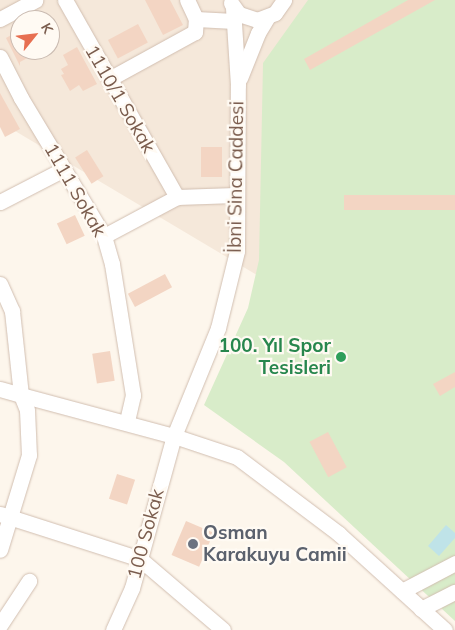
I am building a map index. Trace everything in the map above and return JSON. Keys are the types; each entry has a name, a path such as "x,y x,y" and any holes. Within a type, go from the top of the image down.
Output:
{"street":[{"path":"0,19 36,0"},
{"name":"1110/1 Sokak","path":"65,0 177,197"},
{"path":"109,79 195,32 196,19 187,0"},
{"name":"İbni Sina Caddesi","path":"238,84 258,33 267,18 275,13 284,0"},
{"path":"196,19 232,9 248,18 267,18"},
{"name":"İbni Sina Caddesi","path":"174,436 218,328 237,251 235,195 238,84 232,9"},
{"name":"1111 Sokak","path":"0,57 21,98 104,236 112,264 133,395 128,422"},
{"path":"0,202 64,169"},
{"path":"104,236 177,197 235,195"},
{"path":"0,284 12,311 21,395 27,410 29,455 5,516 0,550"},
{"path":"0,389 128,422 237,457 339,534 445,630"},
{"name":"100 Sokak","path":"113,630 132,588 174,436"},
{"path":"5,516 140,559 223,630"},
{"path":"402,591 455,563"},
{"path":"0,625 29,581"},
{"path":"422,609 455,592"}],"shaded area":[{"path":"0,0 455,0 455,393 0,122"}],"green space":[{"name":"100. Yıl Spor Tesisleri","path":"308,0 455,0 455,621 284,462 204,405 248,308 259,260 263,63"}],"water":[{"path":"446,525 455,533 455,538 439,556 428,546"}],"building":[{"path":"145,0 170,0 183,25 163,35"},
{"path":"408,0 435,0 310,70 304,59"},
{"path":"138,24 148,43 118,59 108,40"},
{"path":"10,36 10,46 6,38"},
{"path":"77,47 97,84 83,91 79,85 70,91 61,75 64,74 61,69 68,65 63,55"},
{"path":"0,93 20,129 5,137 0,127"},
{"path":"201,147 222,147 222,177 201,177"},
{"path":"87,150 103,176 92,184 75,157"},
{"path":"344,195 455,195 455,210 344,210"},
{"path":"75,215 85,236 67,244 57,223"},
{"path":"165,274 172,287 135,307 128,294"},
{"path":"110,351 115,381 97,383 92,354"},
{"path":"455,372 455,387 440,396 433,384"},
{"path":"328,432 347,467 328,477 309,442"},
{"path":"117,474 135,480 127,505 109,499"},
{"name":"Osman Karakuyu Camii","path":"186,521 214,533 199,567 172,555"}],"place":[{"name":"100. Yıl Spor Tesisleri","path":"341,357"},
{"name":"Osman Karakuyu Camii","path":"193,544"}]}
